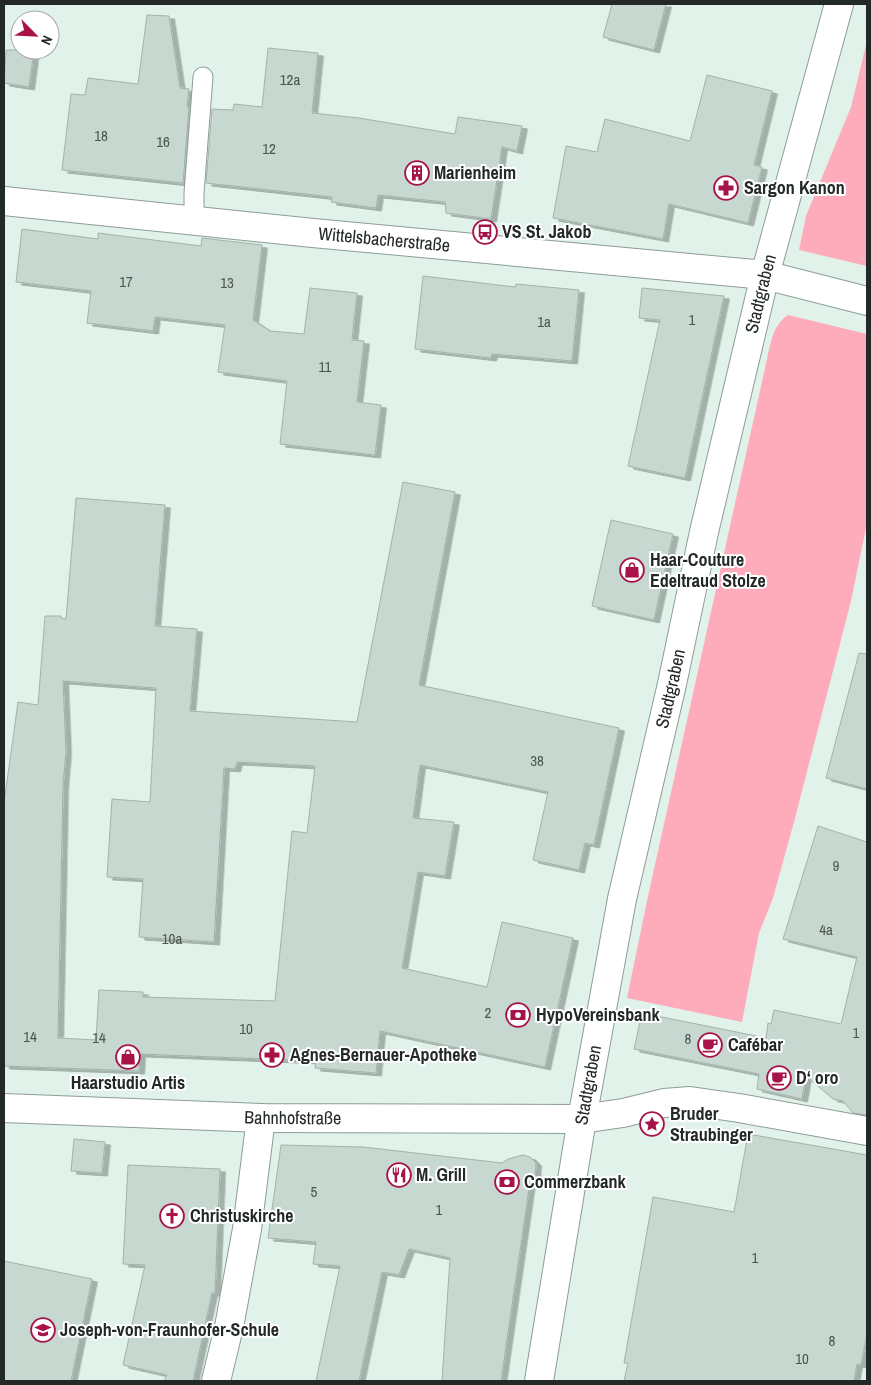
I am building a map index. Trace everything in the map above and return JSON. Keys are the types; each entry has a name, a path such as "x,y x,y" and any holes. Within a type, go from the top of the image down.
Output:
{"street":[{"name":"Stadtgraben","path":"538,1381 582,1118 622,899 672,684 704,532 765,275 839,4"},
{"name":"Wittelsbacherstraße","path":"4,201 194,221 765,275 867,301"},
{"name":"Bahnhofstraße","path":"4,1108 261,1118 582,1118 624,1113 664,1103 690,1101 867,1131"},
{"path":"216,1381 229,1327 247,1229 261,1118"}],"lane":[{"path":"194,221 194,193 203,77"}],"shaded area":[{"path":"867,41 867,266 799,250 806,216 851,107"},
{"path":"788,315 867,334 867,523 851,601 794,822 773,898 759,933 742,1022 627,998 770,346 773,334"}],"building":[{"path":"612,4 666,4 654,50 603,37"},
{"path":"147,15 169,16 180,88 189,89 183,183 62,170 71,94 85,95 88,78 138,84"},
{"path":"268,48 318,53 312,113 359,118 455,134 458,117 522,126 517,151 502,147 491,219 446,213 445,202 378,195 376,208 331,202 332,197 206,183 212,109 233,110 234,104 262,107"},
{"path":"6,50 10,50 10,60 33,60 29,87 4,83"},
{"path":"707,75 772,91 754,165 762,167 748,223 669,204 663,239 553,218 566,146 597,152 605,119 690,141"},
{"path":"22,229 98,239 98,233 201,246 202,238 262,245 253,320 270,331 304,334 310,288 357,293 352,340 364,341 357,402 381,405 375,455 280,444 287,381 218,372 225,325 155,317 153,331 87,323 91,291 16,282"},
{"path":"423,276 515,287 516,284 579,290 572,361 492,354 491,358 415,349"},
{"path":"642,288 724,296 685,478 628,466 660,320 639,318"},
{"path":"403,482 455,492 419,685 619,728 594,845 585,843 579,870 533,860 548,792 420,765 413,818 454,822 445,876 418,872 402,968 487,987 502,922 573,938 545,1067 380,1031 376,1073 315,1068 316,1061 140,1054 139,1071 4,1066 4,803 18,702 38,705 45,616 61,616 61,618 66,619 76,498 165,505 155,626 197,629 190,711 357,722","holes":["63,681 156,688 150,802 112,799 107,877 143,879 139,937 214,942 224,768 235,769 237,762 315,766 307,833 292,831 275,1001 143,997 143,992 99,990 96,1040 58,1038 63,785 66,752"]},
{"name":"Haar-Couture Edeltraud Stolze","path":"611,520 673,534 654,620 592,606"},
{"path":"859,653 867,654 867,789 826,778"},
{"path":"818,826 867,842 867,1115 853,1113 843,1101 833,1099 806,1076 802,1099 757,1089 759,1074 634,1049 642,1013 766,1038 768,1023 771,1024 774,1010 841,1024 857,957 783,939"},
{"path":"748,1134 867,1155 867,1334 861,1365 857,1364 854,1381 624,1381 628,1363 624,1363 653,1197 734,1212"},
{"path":"74,1139 105,1142 102,1173 71,1171"},
{"path":"281,1145 363,1147 502,1163 508,1159 523,1155 530,1157 536,1163 535,1178 530,1182 501,1381 442,1381 450,1258 409,1249 399,1275 382,1272 359,1381 316,1381 340,1266 313,1264 316,1242 268,1238"},
{"name":"Christuskirche","path":"128,1165 220,1169 215,1293 212,1293 193,1381 164,1381 167,1375 123,1365 145,1265 123,1264"},
{"name":"Joseph-von-Fraunhofer-Schule","path":"4,1261 92,1279 71,1381 4,1381"}],"place":[{"name":"Marienheim","path":"417,173"},
{"name":"Sargon Kanon","path":"726,188"},
{"name":"VS St. Jakob","path":"485,232"},
{"name":"Haar-Couture Edeltraud Stolze","path":"632,570"},
{"name":"HypoVereinsbank","path":"518,1015"},
{"name":"Cafébar","path":"710,1045"},
{"name":"Agnes-Bernauer-Apotheke","path":"272,1055"},
{"name":"Haarstudio Artis","path":"128,1057"},
{"name":"D‘ oro","path":"779,1078"},
{"name":"Bruder Straubinger","path":"652,1124"},
{"name":"M. Grill","path":"399,1175"},
{"name":"Commerzbank","path":"507,1182"},
{"name":"Christuskirche","path":"172,1216"},
{"name":"Joseph-von-Fraunhofer-Schule","path":"43,1330"}]}
